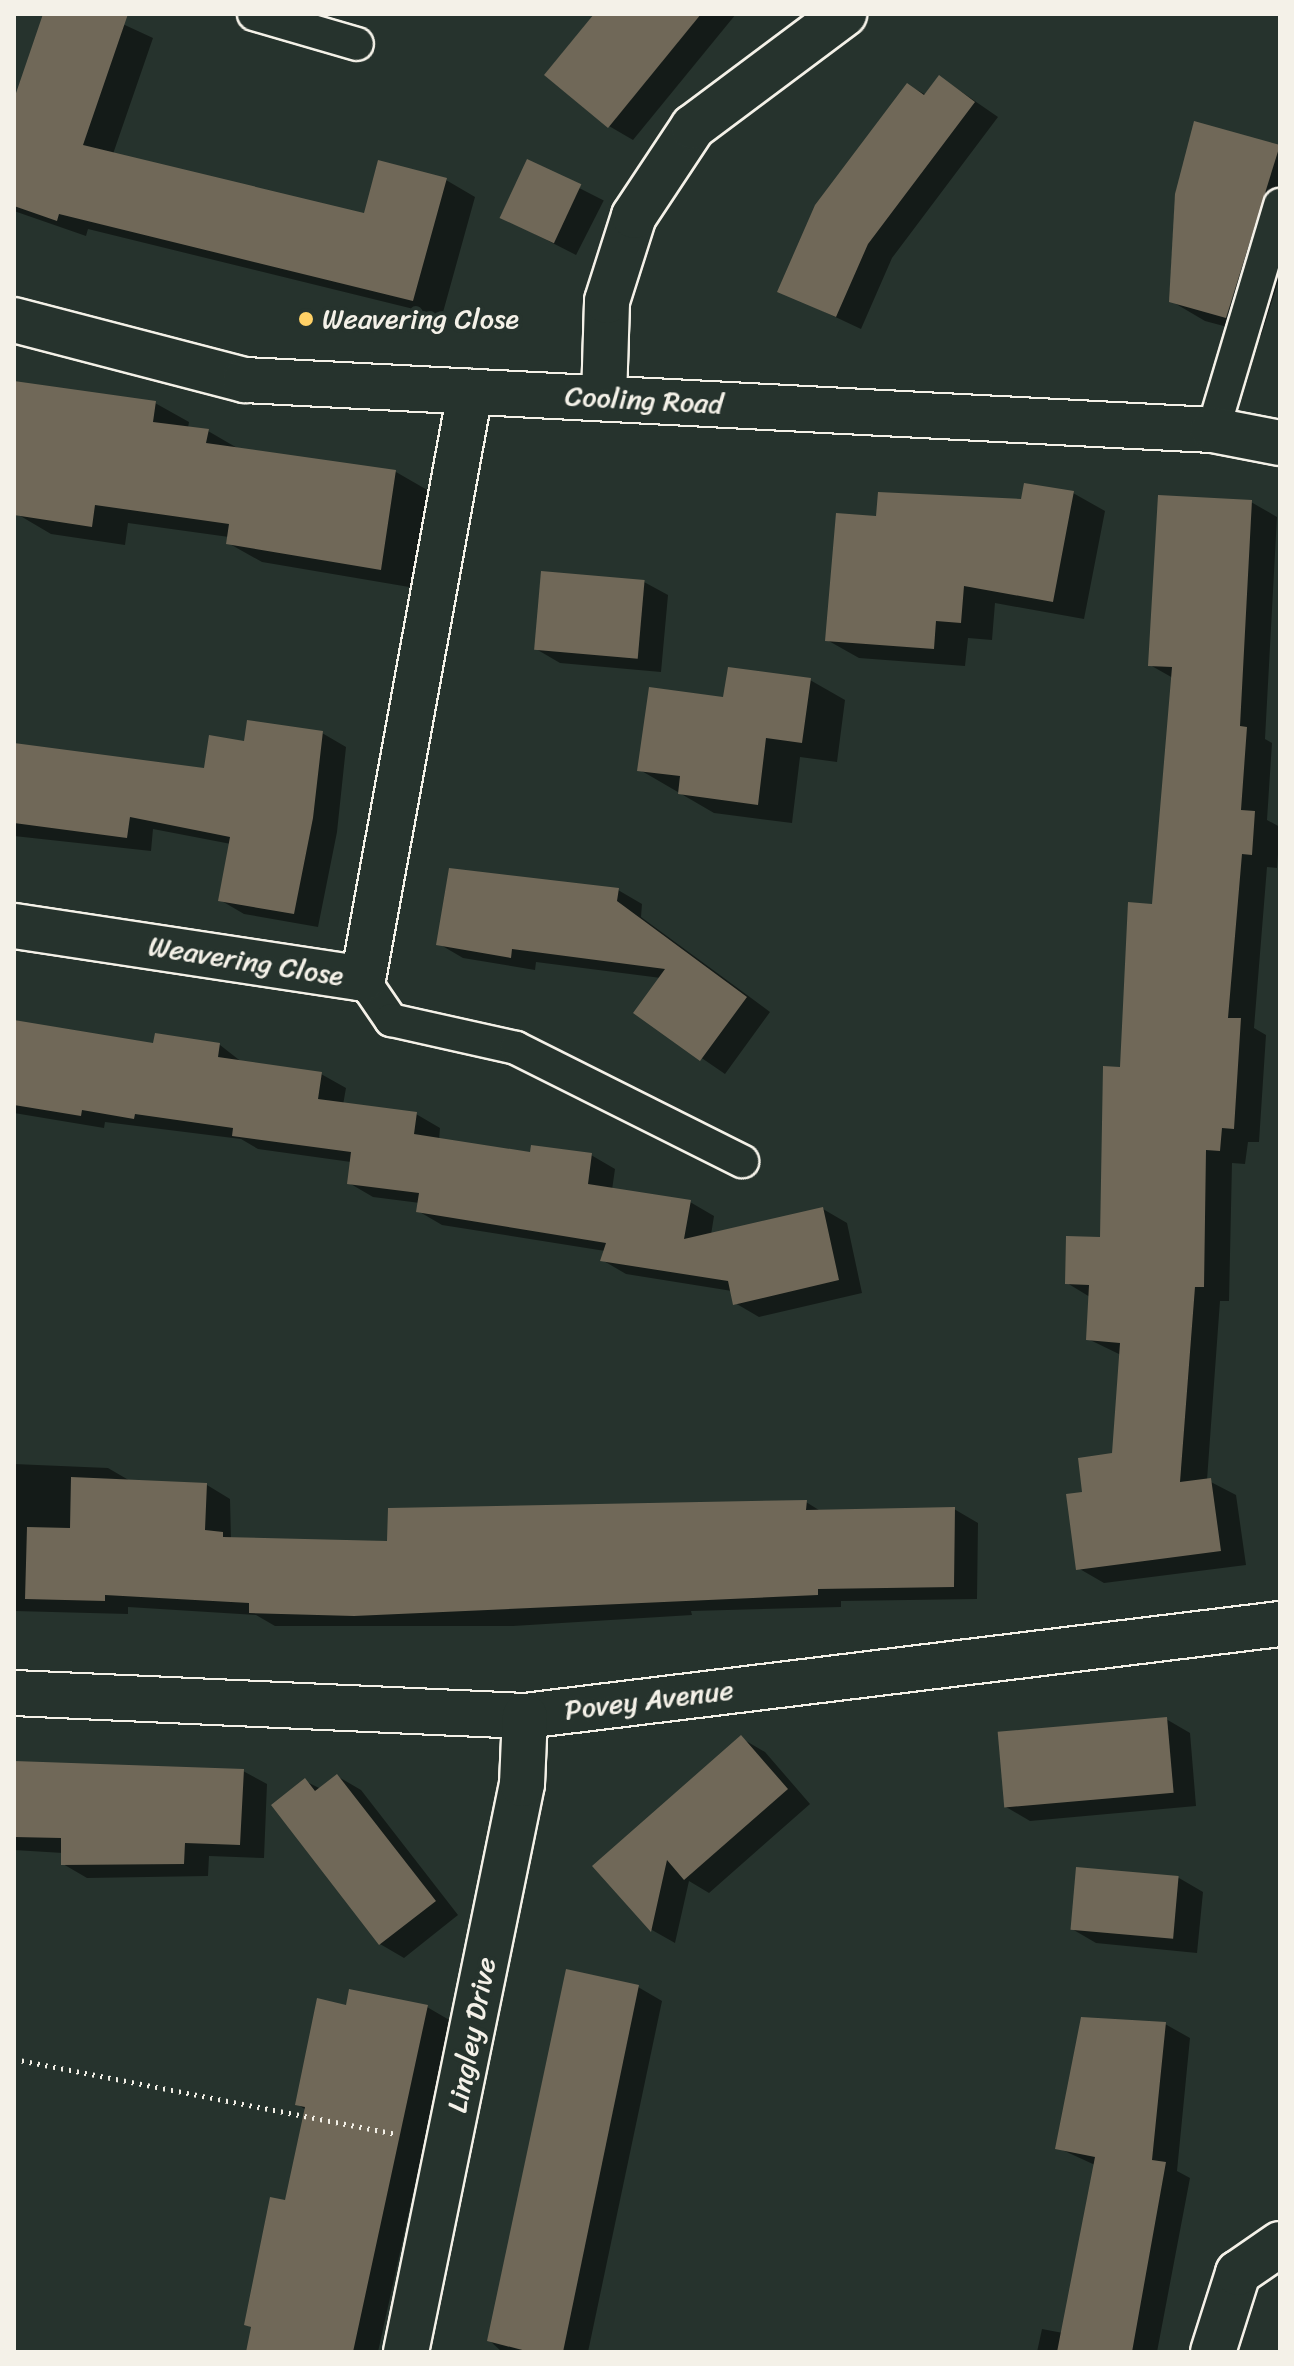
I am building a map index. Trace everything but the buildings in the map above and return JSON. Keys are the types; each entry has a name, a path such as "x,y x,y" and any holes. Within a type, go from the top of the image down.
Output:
{"street":[{"path":"604,398 607,301 634,216 693,127 844,14"},
{"name":"Cooling Road","path":"14,320 245,380 1213,430 1280,443"},
{"name":"Weavering Close","path":"14,926 363,979 470,392"},
{"name":"Povey Avenue","path":"14,1693 525,1716 1280,1624"},
{"name":"Lingley Drive","path":"406,2352 522,1784 525,1716"},
{"path":"1213,2352 1238,2273 1280,2244"}],"lane":[{"path":"254,14 357,44"},
{"path":"1213,430 1280,205"},
{"path":"363,979 391,1020 516,1048 742,1161"}],"path":[{"path":"14,2059 450,2145"}],"place":[{"name":"Weavering Close","path":"306,319"}]}
